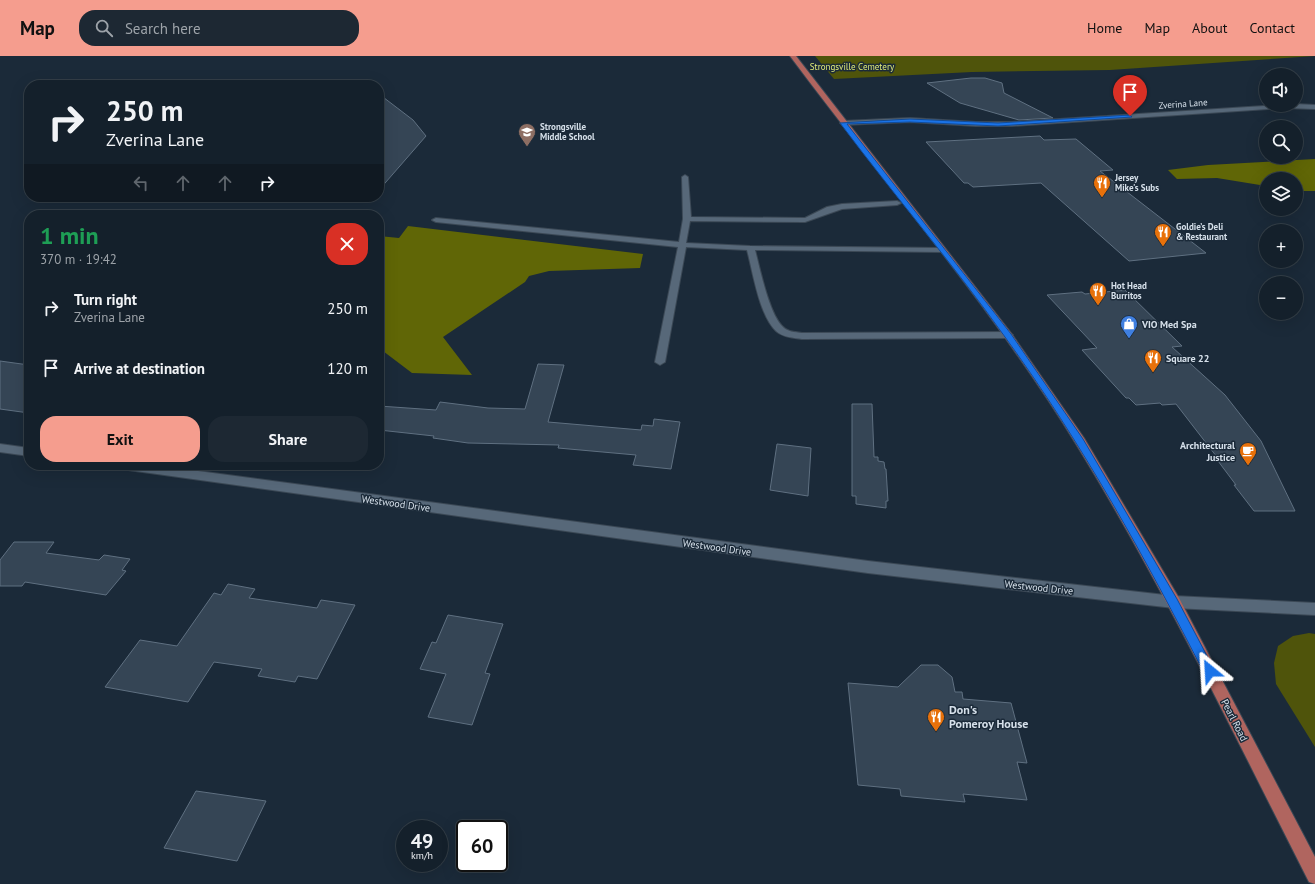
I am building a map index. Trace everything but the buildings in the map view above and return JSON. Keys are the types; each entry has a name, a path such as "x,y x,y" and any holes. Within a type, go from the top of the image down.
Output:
{"main road":[{"name":"Pearl Road","path":"793,56 843,123 1008,335 1080,441 1174,602 1315,876"}],"street":[{"name":"Zverina Lane","path":"1303,103 1315,101"},
{"name":"Zverina Lane","path":"1303,107 1315,107"},
{"name":"Zverina Lane","path":"843,123 916,120 982,124 1012,124 1259,108"},
{"path":"0,448 24,451"},
{"name":"Westwood Drive","path":"158,470 860,566 1174,602 1315,610"}],"lane":[{"path":"660,362 687,219 685,177"},
{"path":"687,219 805,220 815,218 828,210 841,206 897,203"},
{"path":"436,220 682,245 750,248 942,250"},
{"path":"750,248 771,315 779,328 790,334 802,336 1008,335"}],"green space":[{"name":"Strongsville Cemetery","path":"815,56 1315,56 1110,70 972,72 834,79"},
{"path":"1309,633 1315,634 1315,747 1276,684 1274,663 1278,646 1293,636"}],"shaded area":[{"path":"1315,159 1315,191 1303,191 1303,172 1259,172 1259,185 1217,178 1177,179 1168,170 1208,165 1259,162 1259,164 1303,164 1303,160"},
{"path":"408,226 643,254 640,268 549,271 529,276 525,282 443,337 472,375 412,373 384,352 384,236 399,238"}],"place":[{"name":"Strongsville Middle School","path":"527,147"},
{"name":"Jersey Mike's Subs","path":"1102,198"},
{"name":"Goldie’s Deli & Restaurant","path":"1163,247"},
{"name":"Hot Head Burritos","path":"1098,306"},
{"name":"VIO Med Spa","path":"1129,339"},
{"name":"Square 22","path":"1153,373"},
{"name":"Architectural Justice","path":"1248,466"},
{"name":"Don's Pomeroy House","path":"936,732"}],"route":[{"path":"1130,116 998,124 910,120 843,123 1008,335 1080,441 1174,602 1210,671"}]}
